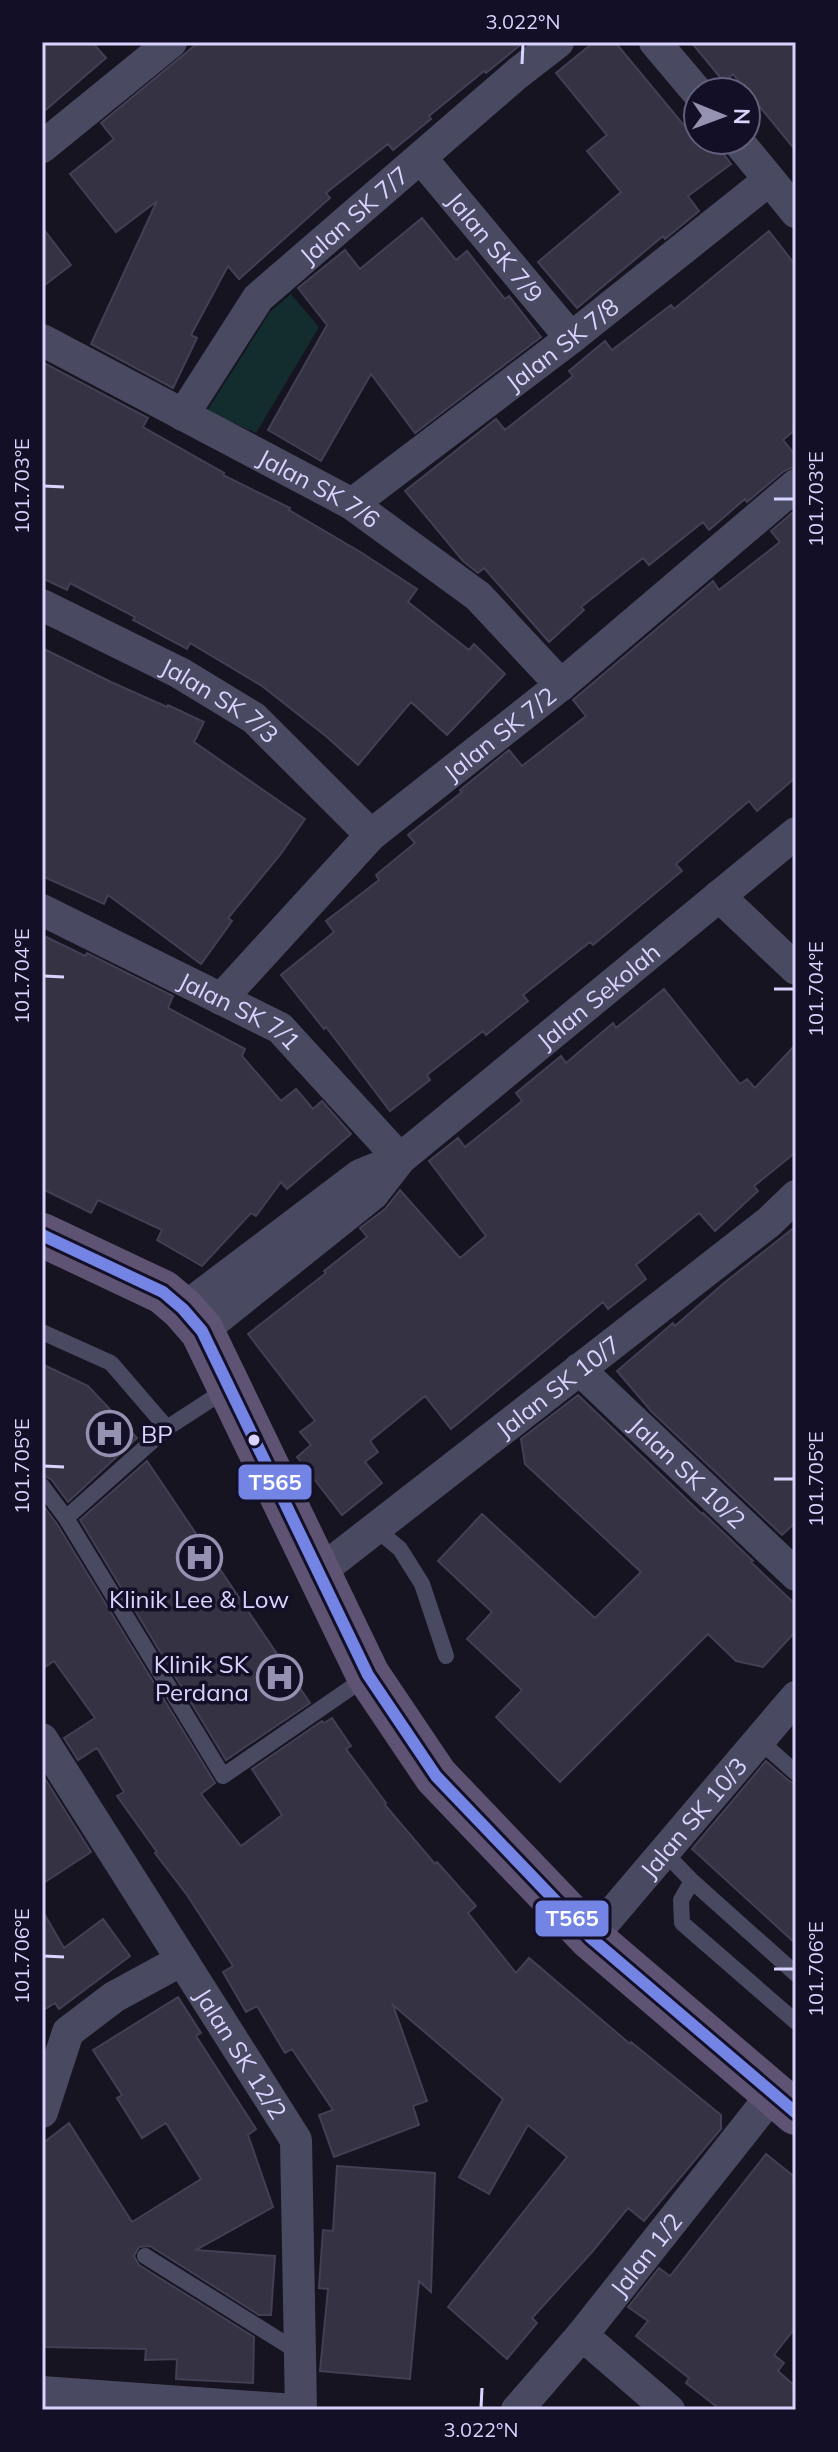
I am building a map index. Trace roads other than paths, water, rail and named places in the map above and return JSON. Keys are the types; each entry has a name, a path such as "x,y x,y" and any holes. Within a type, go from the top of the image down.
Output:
{"main road":[{"path":"42,1235 163,1292 193,1320 368,1675 436,1776 591,1938 784,2104"}],"street":[{"path":"42,147 171,42"},
{"name":"Jalan SK 7/7","path":"183,415 258,298 558,42"},
{"path":"655,42 684,76"},
{"path":"750,156 796,212"},
{"name":"Jalan SK 7/9","path":"421,158 571,338"},
{"name":"Jalan SK 7/8","path":"352,504 571,338 769,180"},
{"name":"Jalan SK 7/6","path":"42,340 352,504 478,596 561,685"},
{"name":"Jalan SK 7/2","path":"221,999 371,835 561,685 796,485"},
{"name":"Jalan SK 7/3","path":"42,605 180,673 254,718 371,835"},
{"name":"Jalan Sekolah","path":"193,1320 360,1175 400,1159 796,833"},
{"path":"719,896 796,969"},
{"name":"Jalan SK 7/1","path":"42,910 280,1028 400,1159"},
{"name":"Jalan SK 10/7","path":"318,1573 769,1222 796,1196"},
{"name":"Jalan SK 10/2","path":"579,1369 791,1561"},
{"name":"Jalan SK 10/3","path":"591,1938 796,1697"},
{"name":"Jalan SK 12/2","path":"42,1739 296,2140 301,2410"},
{"path":"42,2112 68,2032 114,1997 182,1960"},
{"name":"Jalan 1/2","path":"517,2410 784,2104"},
{"path":"582,2335 669,2410"},
{"path":"42,2392 295,2410"}],"lane":[{"path":"42,1332 111,1363 167,1428"},
{"path":"66,1518 167,1428 229,1388"},
{"path":"42,1486 66,1518 223,1776 368,1675"},
{"path":"375,1528 400,1549 422,1584 446,1656"},
{"path":"759,1740 796,1773"},
{"path":"664,1852 796,1974"},
{"path":"692,1881 681,1900 682,1923 796,2022"},
{"path":"145,2256 300,2353"}],"place":[{"name":"BP","path":"110,1434"},
{"name":"Klinik Lee & Low","path":"199,1557"},
{"name":"Klinik SK Perdana","path":"280,1678"}]}
